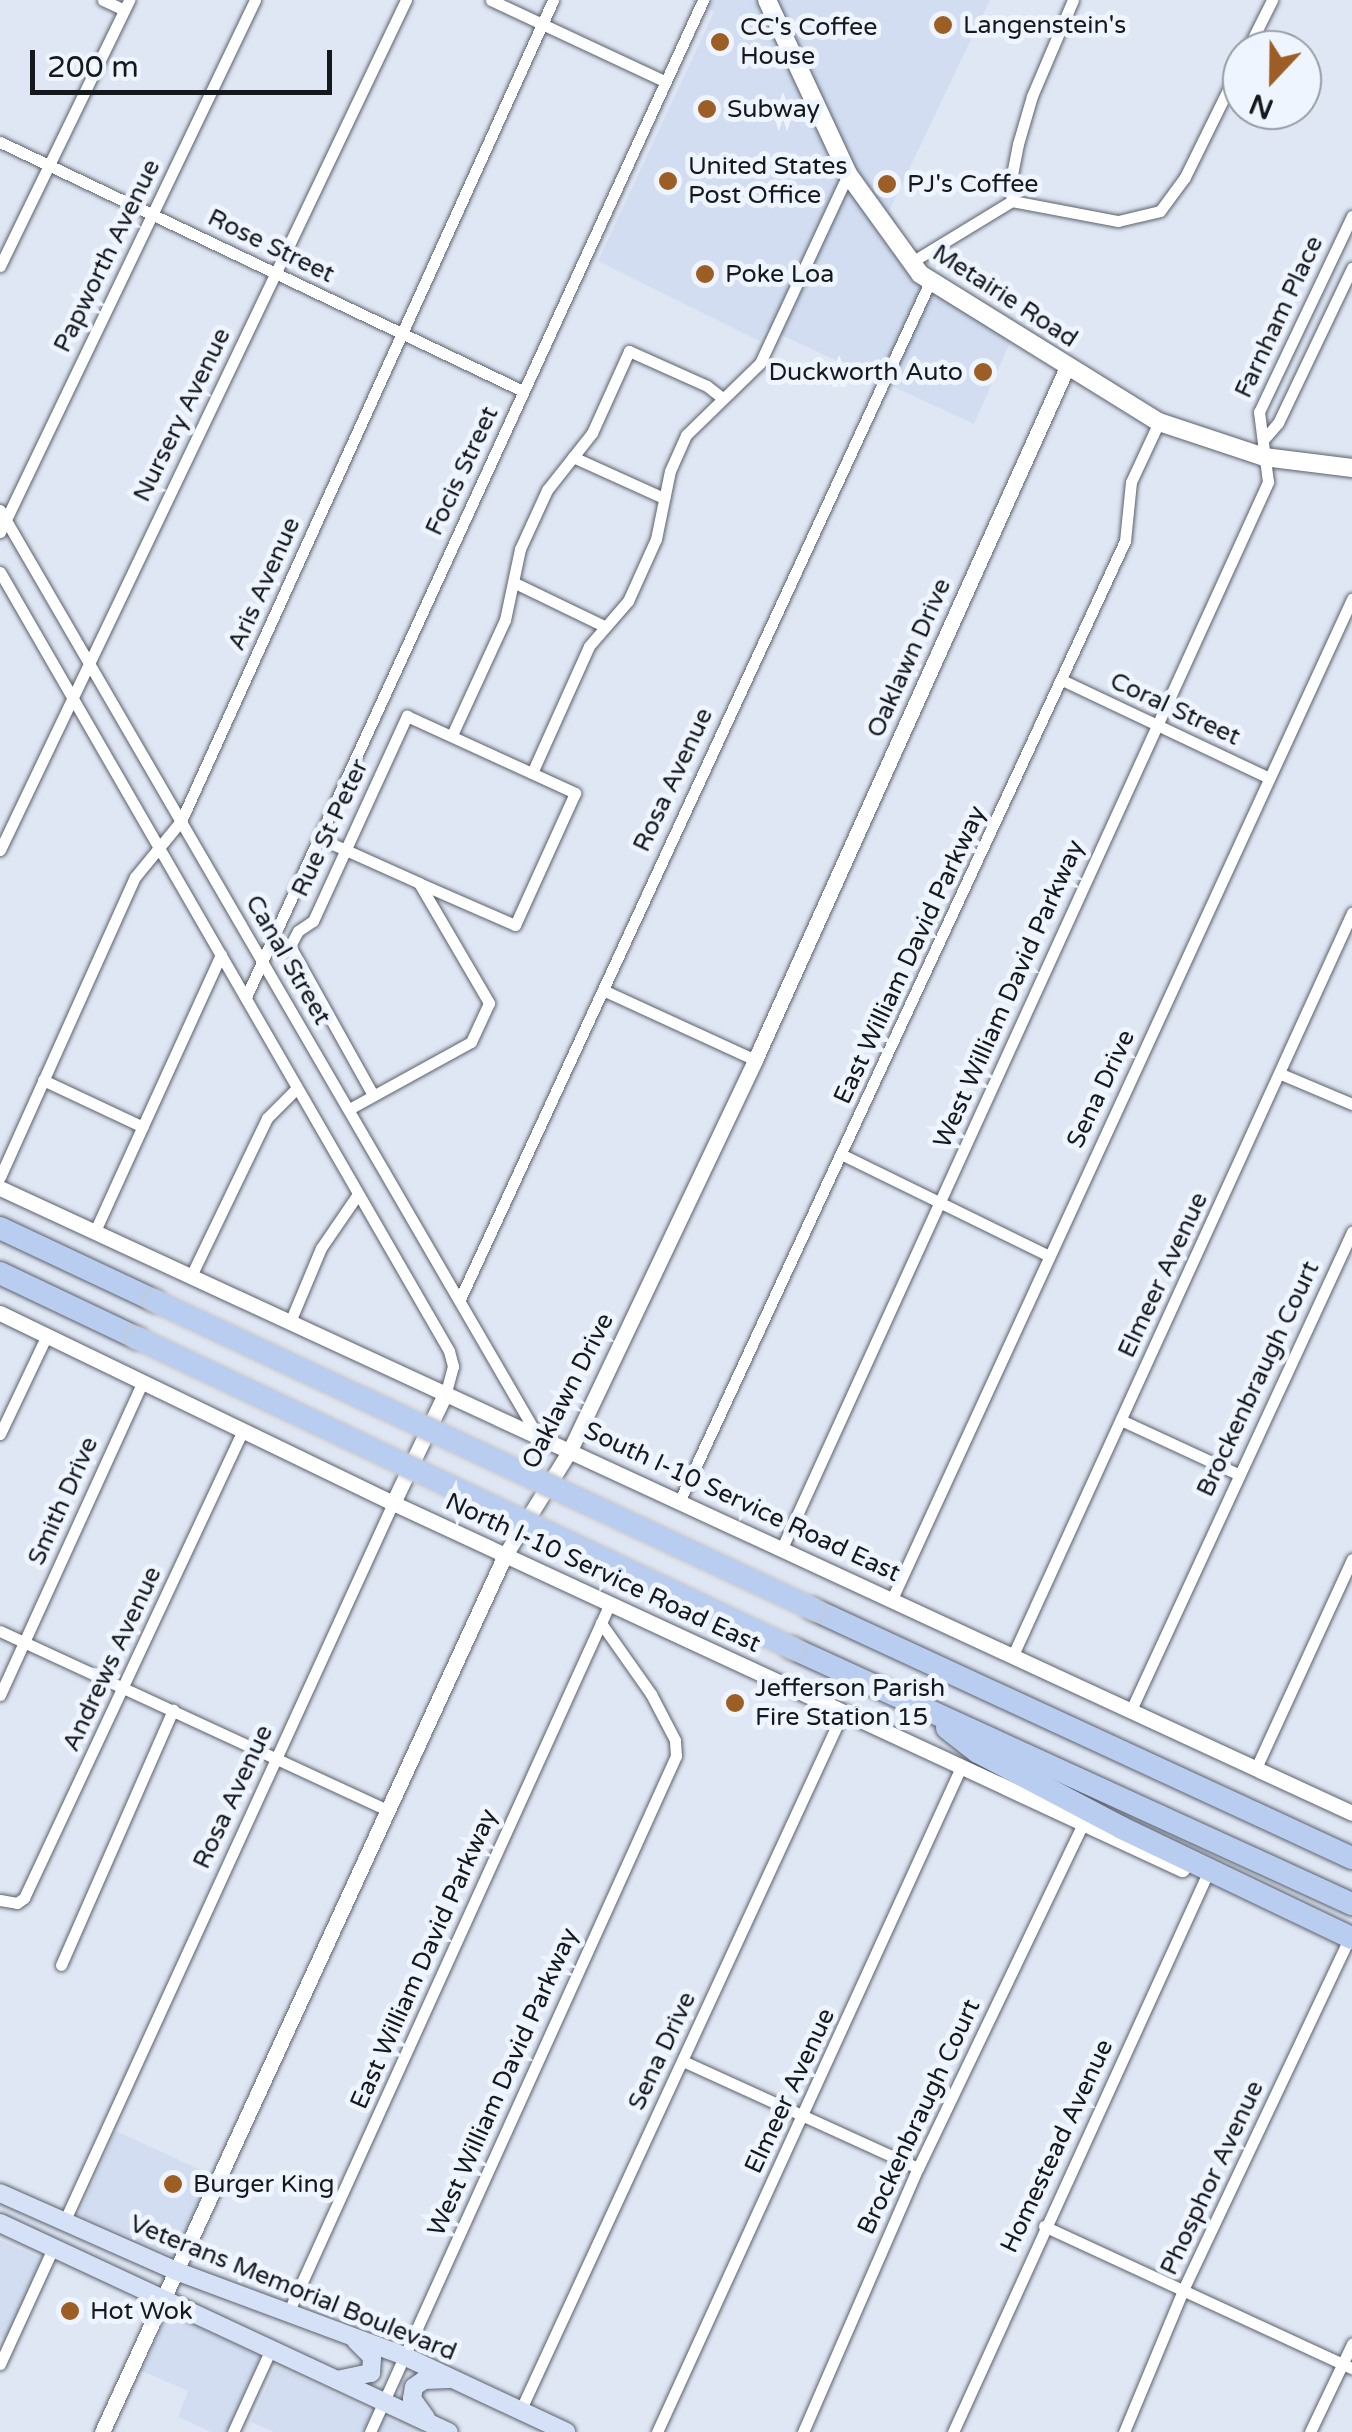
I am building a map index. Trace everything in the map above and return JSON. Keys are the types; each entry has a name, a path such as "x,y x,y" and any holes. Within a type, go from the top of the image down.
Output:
{"highway":[{"path":"0,1228 1352,1858"},
{"path":"0,1273 792,1648 1352,1904"},
{"path":"917,1705 978,1752 1024,1778 1350,1944"},
{"path":"1169,1773 1352,1841"}],"main road":[{"name":"Metairie Road","path":"767,0 848,174 910,263 930,282 1160,422 1352,468"},
{"name":"Veterans Memorial Boulevard","path":"0,2192 176,2271 404,2356 566,2432"},
{"path":"0,2223 449,2432"},
{"path":"337,2380 371,2374 372,2357 355,2339"},
{"path":"429,2423 412,2399 414,2386 424,2380 454,2378"}],"street":[{"path":"0,266 126,5 103,0"},
{"name":"Papworth Avenue","path":"2,520 254,0"},
{"name":"Nursery Avenue","path":"0,850 406,0"},
{"path":"491,0 664,80"},
{"name":"Aris Avenue","path":"0,1177 135,877 181,820 554,0"},
{"name":"Focis Street","path":"246,998 703,0"},
{"path":"1012,201 1010,185 1027,112 1073,0"},
{"path":"1257,30 1272,0"},
{"path":"910,263 1012,201 1118,220 1160,211 1185,177 1222,102"},
{"name":"Rose Street","path":"0,142 523,391"},
{"path":"532,773 574,675 635,586 656,539 664,498 686,434 760,363 848,174"},
{"name":"Farnham Place","path":"1264,448 1258,430 1259,412 1352,216"},
{"name":"Farnham Place","path":"1264,448 1352,268"},
{"name":"Rosa Avenue","path":"460,1299 930,282"},
{"path":"319,838 515,925 575,793 452,735 505,620 520,550 547,490 592,433 629,351 707,386 721,397"},
{"name":"Oaklawn Drive","path":"102,2432 505,1555 570,1450 755,1060 1067,367"},
{"name":"East William David Parkway","path":"680,1500 1125,540 1131,482 1160,422"},
{"name":"West William David Parkway","path":"782,1548 1268,482 1264,448"},
{"path":"574,457 664,498"},
{"name":"Canal Street","path":"2,520 181,820 536,1434"},
{"path":"0,572 449,1352 453,1366 446,1392"},
{"path":"515,583 604,626"},
{"name":"Sena Drive","path":"892,1599 1352,599"},
{"name":"Coral Street","path":"1062,680 1268,778"},
{"name":"Rue St Peter","path":"373,1096 290,953 293,937 313,921 407,716 452,735"},
{"path":"349,1108 472,1042 489,1003 419,882"},
{"name":"Elmeer Avenue","path":"1013,1655 1282,1074 1352,912"},
{"path":"94,1231 221,954"},
{"path":"603,990 755,1060"},
{"path":"1282,1074 1352,1104"},
{"path":"43,1080 143,1126"},
{"path":"191,1276 267,1118 297,1088"},
{"path":"842,1155 1049,1256"},
{"name":"South I-10 Service Road East","path":"0,1188 1352,1813"},
{"path":"290,1322 320,1248 358,1194"},
{"name":"Brockenbraugh Court","path":"1131,1710 1352,1232"},
{"name":"North I-10 Service Road East","path":"0,1313 393,1504 1350,1944"},
{"path":"0,1434 46,1335"},
{"name":"Smith Drive","path":"0,1694 142,1381"},
{"name":"Rosa Avenue","path":"64,2222 446,1392"},
{"path":"1121,1420 1238,1474"},
{"name":"Andrews Avenue","path":"0,1900 17,1904 24,1898 243,1430"},
{"path":"1256,1768 1352,1559"},
{"path":"601,1622 610,1603"},
{"name":"West William David Parkway","path":"370,2432 677,1750 651,1694 601,1622"},
{"name":"East William David Parkway","path":"288,2314 601,1622"},
{"path":"0,1631 388,1810"},
{"path":"61,1965 173,1710"},
{"name":"Sena Drive","path":"520,2409 843,1712"},
{"name":"Elmeer Avenue","path":"657,2432 962,1767"},
{"name":"Brockenbraugh Court","path":"802,2432 918,2168 1083,1823"},
{"name":"Homestead Avenue","path":"953,2432 1204,1880"},
{"name":"Phosphor Avenue","path":"1124,2432 1183,2290 1350,1944"},
{"path":"683,2060 918,2168"},
{"path":"1044,2226 1347,2366"},
{"path":"0,2364 52,2248"},
{"path":"1310,2432 1347,2366 1352,2344"},
{"path":"233,2432 271,2350"}],"shaded area":[{"path":"690,0 990,0 889,211 922,265 1016,329 974,424 766,328 759,341 598,261 714,12"},
{"path":"116,2131 214,2176 177,2258 79,2214"},
{"path":"0,2240 44,2260 7,2340 0,2337"},
{"path":"168,2313 261,2356 227,2432 211,2432 178,2417 188,2391 142,2371"},
{"path":"276,2366 415,2432 274,2432 251,2422"}],"place":[{"name":"Langenstein's","path":"943,25"},
{"name":"CC's Coffee House","path":"720,42"},
{"name":"Subway","path":"707,109"},
{"name":"United States Post Office","path":"668,181"},
{"name":"PJ's Coffee","path":"887,184"},
{"name":"Poke Loa","path":"705,274"},
{"name":"Duckworth Auto","path":"983,372"},
{"name":"Jefferson Parish Fire Station 15","path":"735,1703"},
{"name":"Burger King","path":"173,2184"},
{"name":"Hot Wok","path":"70,2311"}]}
